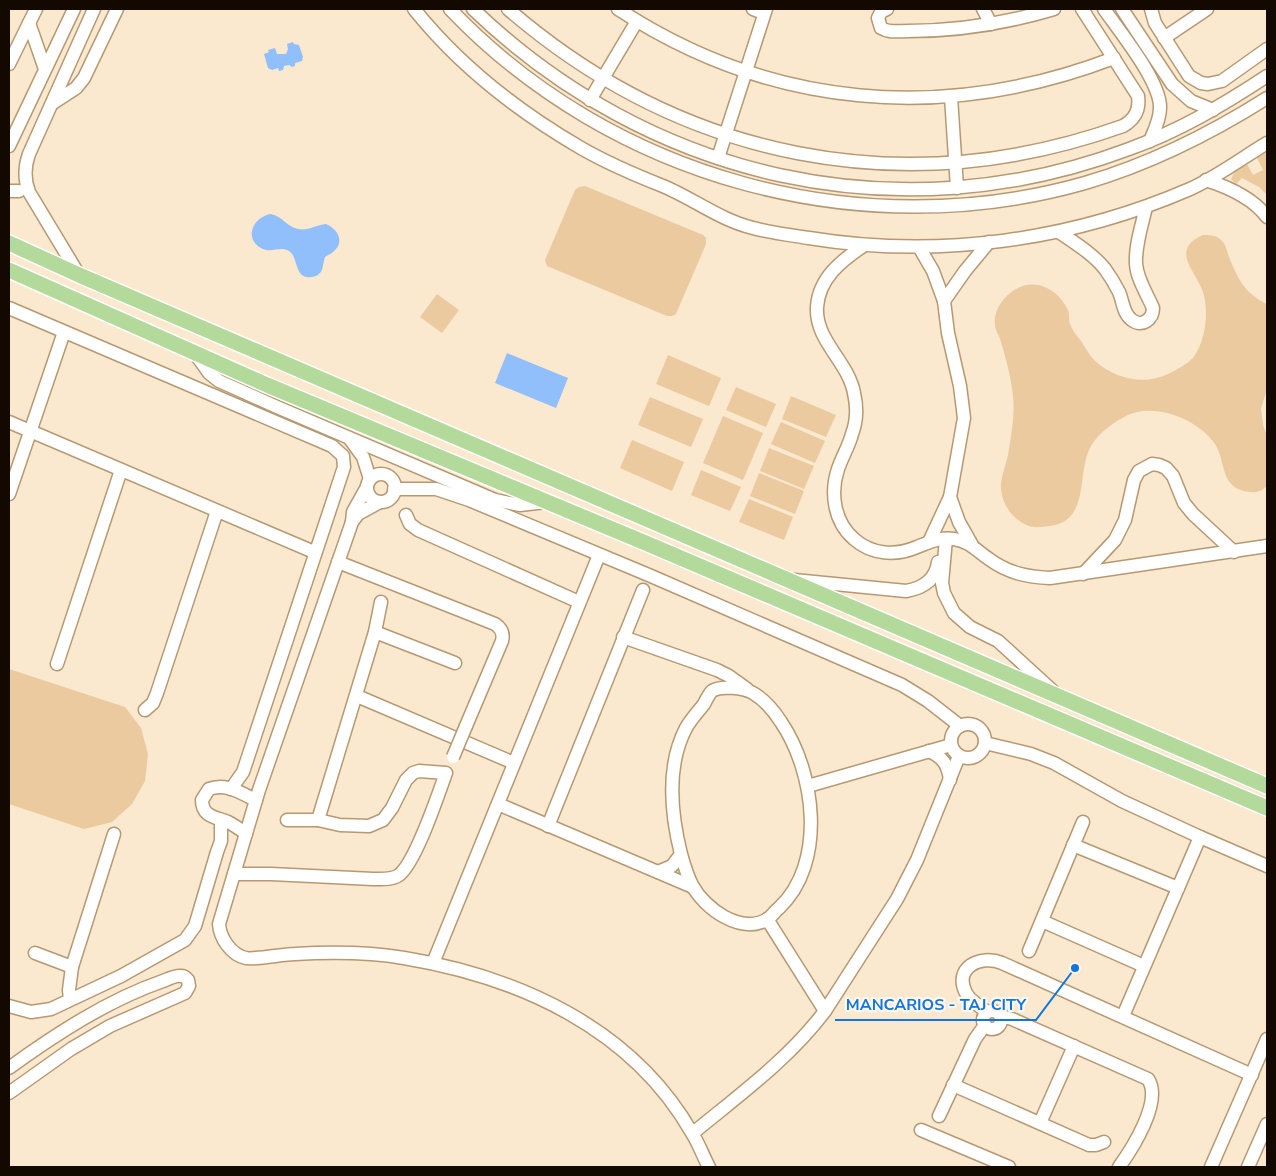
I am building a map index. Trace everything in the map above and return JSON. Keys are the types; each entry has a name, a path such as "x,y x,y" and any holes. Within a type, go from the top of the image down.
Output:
{"main road":[{"path":"9,243 79,275 1267,786"},
{"path":"9,270 194,352 1267,808"}],"street":[{"path":"9,64 36,9"},
{"path":"9,146 74,9"},
{"path":"40,212 14,191 20,170 53,103 94,9"},
{"path":"53,103 76,88 84,78 117,9"},
{"path":"414,9 452,51 483,78 530,115 581,148 631,173 676,192 723,218 775,233 863,246 919,247 990,242 1060,232 1146,206 1206,180 1267,143"},
{"path":"450,9 510,64 549,93 590,119 637,144 686,165 744,184 812,199 880,206 932,206 984,203 1052,191 1118,173 1150,161 1212,131 1267,98"},
{"path":"473,9 528,58 594,102 645,129 718,158 785,176 836,184 888,189 957,188 1010,181 1047,174 1096,161 1150,141 1265,82"},
{"path":"508,9 552,45 602,78 675,115 725,134 781,150 839,160 897,165 955,163 1004,158 1052,148 1099,135 1129,123 1138,111 1138,96 1082,9"},
{"path":"618,9 673,41 709,58 779,81 847,94 916,98 979,94 1061,77 1114,58"},
{"path":"753,9 758,11 765,9"},
{"path":"718,158 765,9"},
{"path":"887,9 879,15 878,22 881,28 888,31 940,30 991,24 1054,9"},
{"path":"983,9 991,24"},
{"path":"1104,9 1152,79 1158,93 1159,116 1150,141"},
{"path":"1122,9 1178,90 1191,101 1213,110"},
{"path":"1132,9 1132,24"},
{"path":"1151,9 1155,23 1164,38 1189,76 1194,80 1208,84 1222,80 1267,49"},
{"path":"1164,38 1207,9"},
{"path":"590,119 602,78 637,21"},
{"path":"29,22 45,69"},
{"path":"86,25 98,48"},
{"path":"951,97 957,188"},
{"path":"19,125 38,135"},
{"path":"29,154 25,178 29,192 79,275"},
{"path":"1047,174 1052,191"},
{"path":"1206,180 1236,193 1254,204 1267,217"},
{"path":"1060,232 1092,256 1104,269 1120,293 1127,315 1134,322 1144,323 1153,312 1153,308 1140,280 1136,265 1138,242 1146,206"},
{"path":"944,301 965,271 990,242"},
{"path":"863,246 844,259 826,279 821,289 817,308 819,326 823,337 850,378 854,393 856,420 835,482 836,509 844,528 853,538 869,549 880,553 905,552 938,540 959,540 972,545 998,565 1014,573 1050,578 1267,546"},
{"path":"919,247 934,271 944,301 964,418 950,497 938,540 938,577 948,604 961,621 998,642 1059,696"},
{"path":"9,308 191,384 337,449 343,456 344,467 314,552 243,772 235,790"},
{"path":"9,494 29,430 64,332"},
{"path":"194,352 200,363 219,381 350,439 487,497 520,505 546,502"},
{"path":"9,422 314,552"},
{"path":"350,439 362,457 370,496 380,502"},
{"path":"352,522 358,514 389,499 398,471 406,462"},
{"path":"1082,574 1114,540 1125,520 1131,491 1138,471 1152,464 1166,468 1173,476 1184,503 1193,514 1234,552"},
{"path":"57,664 120,470"},
{"path":"709,1167 693,1133 649,1076 610,1041 553,1004 515,987 433,963 384,955 334,952 246,958 225,943 220,924 258,795 352,522 353,512 368,483 375,475 387,475 394,485 426,488 447,493 505,515 902,684 960,726"},
{"path":"950,497 972,545"},
{"path":"145,710 153,703 157,693 217,511"},
{"path":"406,515 410,524 418,530 580,602"},
{"path":"433,963 599,555"},
{"path":"234,874 390,879 404,871 420,841 446,773 502,641 503,634 495,624 338,562"},
{"path":"789,579 906,591 919,588 938,577"},
{"path":"548,826 643,590"},
{"path":"318,820 357,696 375,632 381,602"},
{"path":"375,632 455,663"},
{"path":"624,637 704,666 729,676 764,701 776,714 799,754 808,786 811,809 806,862 797,884 784,903 767,919 754,923 739,922 726,918 700,897 686,871 675,830 672,788 675,765 685,729 712,691 712,677 704,666"},
{"path":"712,691 738,688 751,692"},
{"path":"357,696 514,763"},
{"path":"974,725 980,729 985,743 978,755 972,758 965,758 959,756 951,745 951,738 954,731 960,726 974,725"},
{"path":"985,743 1030,754 1054,763 1115,797 1267,866"},
{"path":"808,786 951,745"},
{"path":"929,751 938,755 945,762 950,780"},
{"path":"693,1133 785,1057 808,1033 825,1010 897,899 917,860 959,756"},
{"path":"288,820 318,820 340,825 369,826 383,820 392,808 406,780 413,772 446,773"},
{"path":"248,829 226,822 205,812 202,800 206,792 213,788 235,790 246,788 258,795"},
{"path":"498,804 693,887"},
{"path":"9,1006 31,1012 51,1009 138,967 178,945 191,934 226,822"},
{"path":"1030,951 1083,822"},
{"path":"70,999 69,990 73,964 114,834"},
{"path":"1123,1016 1200,837"},
{"path":"1073,846 1178,888"},
{"path":"658,872 672,866 681,854"},
{"path":"767,919 825,1010"},
{"path":"1042,921 1144,966"},
{"path":"36,951 73,964"},
{"path":"987,1012 969,997 964,985 966,972 970,966 976,962 989,959 1123,1016 1252,1075"},
{"path":"9,1068 63,1031 109,1004 176,976 185,977 189,982 189,988 185,993 110,1026 71,1049 9,1093"},
{"path":"939,1116 975,1039 984,1025 983,1020 987,1012 995,1010 1001,1016 1012,1019 1145,1077 1152,1086 1152,1097 1143,1126 1129,1153 1119,1167"},
{"path":"984,1025 989,1028 997,1028 1001,1024 1001,1016"},
{"path":"1211,1167 1267,1039"},
{"path":"1040,1123 1074,1046"},
{"path":"953,1085 1089,1145 1104,1142"},
{"path":"1248,1167 1267,1124"},
{"path":"921,1130 1009,1167"}],"shaded area":[{"path":"1267,152 1267,195 1259,187 1242,178 1236,184 1231,179 1235,171 1247,164 1253,175 1263,170 1257,158"},
{"path":"585,186 703,235 706,238 706,244 676,314 667,316 547,266 545,260 575,190"},
{"path":"1203,235 1215,236 1223,242 1243,285 1253,296 1267,304 1267,389 1261,409 1263,425 1267,436 1267,486 1253,492 1240,490 1233,486 1225,474 1219,451 1208,435 1188,421 1164,412 1139,412 1128,415 1112,424 1098,436 1091,446 1084,469 1077,506 1071,515 1062,522 1049,526 1034,527 1023,523 1008,510 1001,491 1011,433 1013,403 1008,368 995,327 996,314 1000,304 1016,289 1031,284 1053,291 1064,303 1068,310 1069,322 1072,328 1095,361 1120,376 1139,380 1159,378 1190,361 1201,343 1206,317 1205,300 1186,254 1188,247 1193,241"},
{"path":"437,294 459,310 442,333 420,317"},
{"path":"668,355 721,378 709,406 656,384"},
{"path":"736,387 776,404 766,427 726,410"},
{"path":"791,396 836,415 826,437 782,419"},
{"path":"650,397 703,419 691,447 638,425"},
{"path":"723,416 763,433 743,480 703,463"},
{"path":"781,422 825,441 815,463 771,444"},
{"path":"632,440 684,462 672,491 620,468"},
{"path":"769,448 814,466 804,489 760,471"},
{"path":"701,470 741,487 730,511 691,495"},
{"path":"759,473 804,491 795,514 750,496"},
{"path":"749,499 793,517 784,540 739,522"},
{"path":"9,669 125,707 141,728 148,754 145,781 132,804 112,822 84,829 9,804"}],"water":[{"path":"293,42 299,45 303,57 302,61 295,63 295,66 292,67 289,65 284,66 283,70 279,71 278,68 272,70 268,68 264,54 269,52 268,50 275,48 277,54 286,54 287,44"},
{"path":"271,214 298,229 326,224 336,231 339,238 338,246 325,257 319,274 312,277 302,275 289,251 282,249 266,250 257,245 253,240 252,229 255,224 259,219"},
{"path":"507,353 568,378 556,408 495,383"}],"place":[{"name":"MANCARIOS - TAJ CITY","path":"1075,968"}]}
